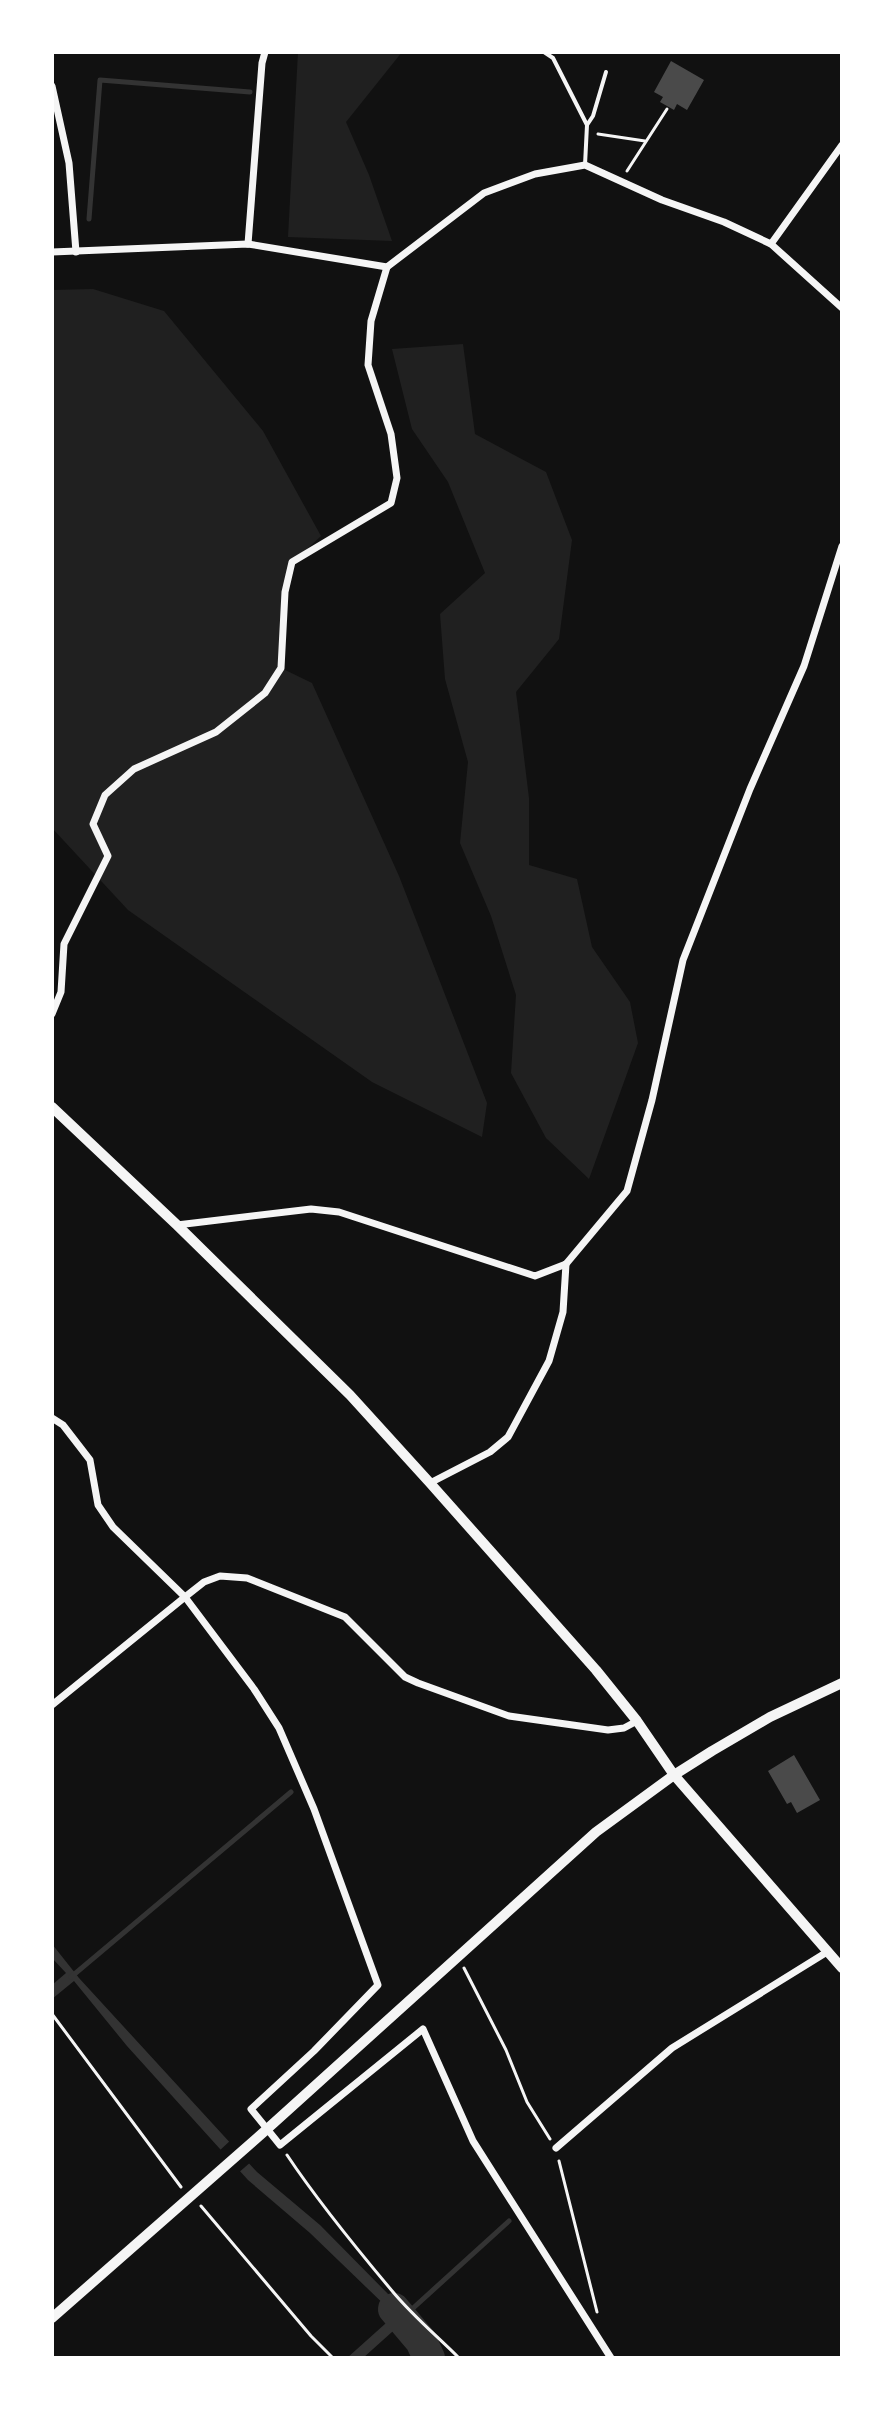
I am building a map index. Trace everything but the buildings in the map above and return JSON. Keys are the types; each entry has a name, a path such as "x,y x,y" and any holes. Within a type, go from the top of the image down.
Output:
{"main road":[{"path":"52,1107 350,1395 596,1670 637,1721 674,1775 842,1968"},
{"path":"52,2318 596,1832 674,1775 770,1717 842,1683"}],"street":[{"path":"248,244 265,52"},
{"path":"52,86 69,163 76,252"},
{"path":"771,244 842,145"},
{"path":"52,1014 61,992 64,944 108,856 93,824 105,795 134,769 216,732 265,693 281,668 285,592 292,562 391,503 397,478 391,434 368,365 371,321 387,267 484,193 535,174 585,165 771,244 842,308"},
{"path":"52,252 248,244 387,267"},
{"path":"177,1225 311,1209 339,1212 535,1276 566,1264 627,1191 652,1100 683,960 750,789 804,666 842,546"},
{"path":"430,1483 479,1458 508,1437 549,1361 563,1312 566,1264"},
{"path":"52,1418 63,1425 90,1460 98,1505 113,1527 185,1597 254,1689 279,1728 314,1809 378,1985 314,2051 251,2109 262,2133 280,2145 423,2029 473,2141 611,2358"},
{"path":"52,1705 204,1582 220,1576 247,1578 345,1617 405,1677 509,1716 608,1730 624,1728 637,1721"},
{"path":"556,2148 672,2048 827,1952"}],"lane":[{"path":"544,52 553,58 587,125"},
{"path":"585,165 587,125 593,116 606,72"}],"path":[{"path":"632,161 667,109"},
{"path":"586,133 645,141"},
{"path":"280,2145 325,2211 405,2305 459,2358"}],"shaded area":[{"path":"298,52 402,52 346,122 392,241 288,237"},
{"path":"93,289 164,311 263,431 321,536 292,563 285,592 281,668 312,683 399,876 487,1103 482,1137 372,1082 128,910 52,828 52,290"},
{"path":"463,344 475,434 546,472 572,540 559,639 516,692 529,798 529,865 577,879 592,947 630,1002 638,1043 589,1179 546,1138 511,1073 516,995 491,916 460,843 468,762 445,679 440,614 485,573 448,482 412,429 392,349"},
{"path":"52,1944 79,1978 257,2172 320,2225 391,2297 425,2338 416,2345 402,2323 363,2358 347,2358 395,2315 310,2233 248,2180 127,2046 74,1981 52,1999 52,1985 66,1973 52,1958"}],"pier":[{"path":"232,2139 252,2161 237,2174 218,2152"}],"waterway":[{"path":"89,219 100,80 250,92"},
{"path":"71,1977 291,1792"},
{"path":"400,2320 509,2221"},
{"path":"394,2309 421,2341 429,2358"}]}
